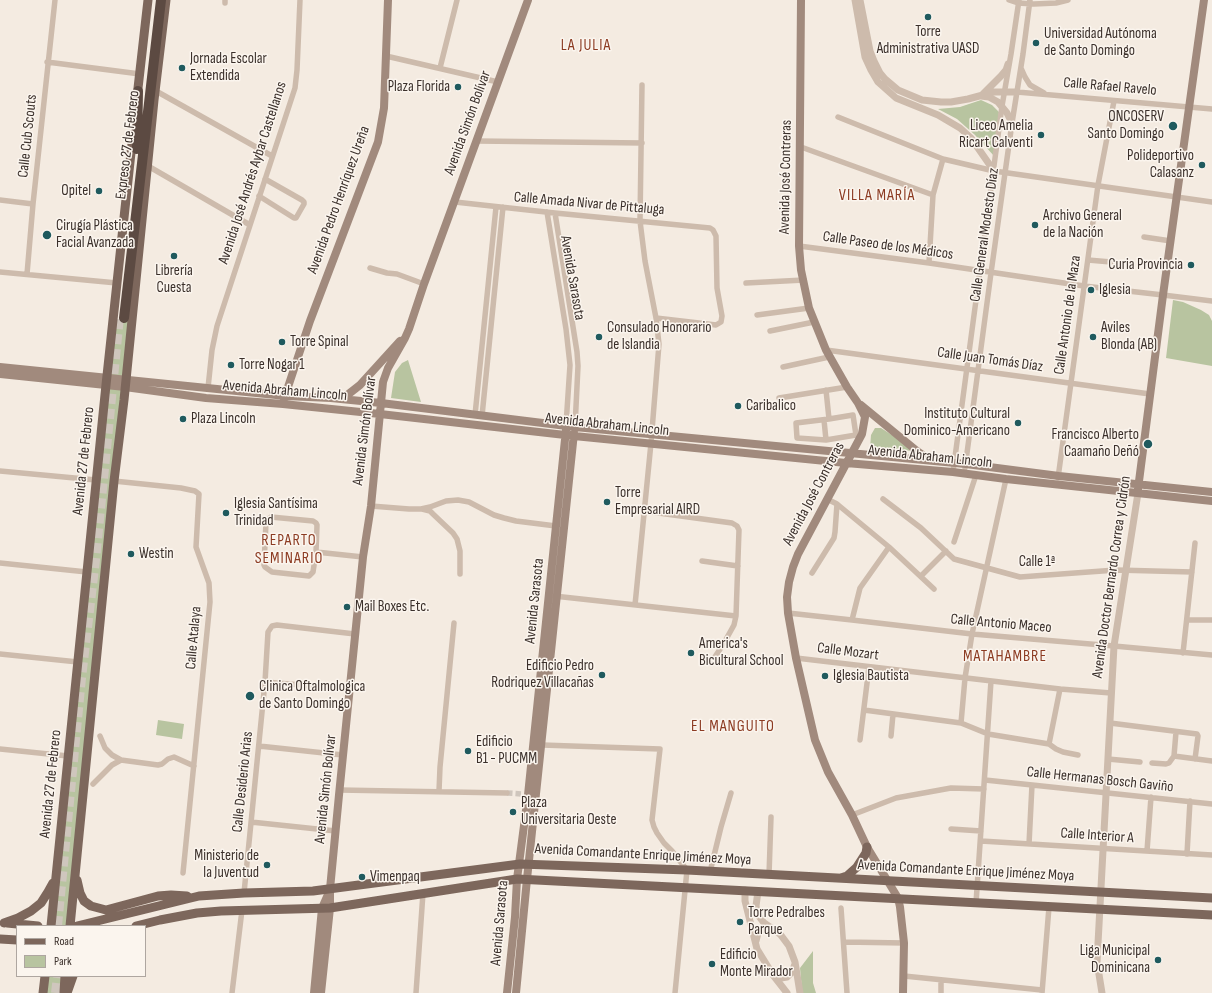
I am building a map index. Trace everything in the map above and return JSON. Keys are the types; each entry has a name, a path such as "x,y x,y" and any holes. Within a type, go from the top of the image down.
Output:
{"highway":[{"name":"Expreso 27 de Febrero","path":"142,161 145,96 155,0"},
{"name":"Expreso 27 de Febrero","path":"122,318 161,0"},
{"path":"138,91 142,161"},
{"path":"142,161 155,96"}],"main road":[{"name":"Avenida 27 de Febrero","path":"51,925 106,381 148,0"},
{"path":"155,96 166,0"},
{"name":"Avenida Pedro Henríquez Ureña","path":"284,400 310,321 378,142 384,108 388,0"},
{"name":"Avenida Simón Bolívar","path":"326,908 330,889 363,557 371,506 383,382 385,374 409,329 424,284 528,0"},
{"name":"Avenida José Contreras","path":"801,0 799,246 801,270 809,308 827,353 865,417 862,434 792,567 788,582 788,614 796,658 815,740 828,772 852,815 867,847 898,898 904,943 903,993"},
{"name":"Avenida Doctor Bernardo Correa y Cidrón","path":"1138,489 1204,0"},
{"path":"70,925 114,481 126,383 142,161"},
{"path":"331,398 346,396 352,392 398,343 409,329"},
{"name":"Avenida Abraham Lincoln","path":"0,367 106,381 208,388 380,414 478,424 570,436 953,472 1057,485 1212,492"},
{"name":"Avenida Abraham Lincoln","path":"0,374 106,381"},
{"name":"Avenida Abraham Lincoln","path":"126,383 206,398 284,400 331,398 575,427 966,464 1059,476 1212,501"},
{"path":"858,403 917,451 933,462"},
{"path":"478,415 478,424"},
{"name":"Avenida Sarasota","path":"524,864 525,794 548,642 570,436 566,425"},
{"name":"Avenida Sarasota","path":"553,596 556,526 570,436 575,427"},
{"name":"Avenida Sarasota","path":"507,993 515,918 542,745 548,642"},
{"path":"840,879 847,876 857,867 866,853 867,847"},
{"name":"Avenida Comandante Enrique Jiménez Moya","path":"81,925 199,896 244,893 312,892 524,864 687,870 1212,898"},
{"path":"75,870 80,893 84,901 91,906 106,910 158,896 199,896"},
{"path":"2,922 18,918 31,912 41,903 55,879"},
{"name":"Avenida Sarasota","path":"516,993 522,879"},
{"name":"Avenida Comandante Enrique Jiménez Moya","path":"140,925 197,913 242,910 326,908 522,879 1212,915"},
{"path":"314,993 326,908"},
{"path":"322,993 326,908"},
{"path":"2,922 29,925"},
{"path":"43,993 44,977"},
{"path":"65,977 65,993"},
{"path":"65,993 73,977"}],"street":[{"name":"Calle Cub Scouts","path":"27,274 54,0"},
{"name":"Avenida José Andrés Aybar Castellanos","path":"208,388 213,343 217,326 296,84 300,0"},
{"path":"440,68 458,0"},
{"path":"855,0 865,56 870,70 878,82 896,98 938,115 960,128 971,138 994,171"},
{"name":"Calle Rafael Ravelo","path":"860,0 870,51 880,73 892,86 905,94 922,100 951,102 979,95 1005,91 1212,109"},
{"path":"1009,0 1047,4 1068,0"},
{"name":"Calle General Modesto Díaz","path":"953,472 1002,106 1018,1"},
{"name":"Calle General Modesto Díaz","path":"964,474 1030,2"},
{"path":"386,56 498,82"},
{"path":"47,62 140,74"},
{"path":"979,95 1006,70 1008,64"},
{"path":"1021,68 1030,85 1046,94"},
{"path":"635,605 652,434 659,344 640,221 642,85"},
{"path":"979,95 989,97 1002,106 1012,123"},
{"path":"155,96 272,156"},
{"name":"Calle Antonio de la Maza","path":"1057,485 1098,186 1114,101"},
{"path":"838,117 943,159 994,171 1212,202"},
{"path":"477,141 642,143"},
{"path":"800,147 933,195"},
{"path":"929,263 933,195 943,159"},
{"path":"142,161 250,226"},
{"path":"259,196 294,218 296,218 304,204 302,200 265,179"},
{"path":"0,200 33,204"},
{"name":"Calle Amada Nivar de Pittaluga","path":"454,202 706,227 713,230 716,236 717,288 722,316 721,322 716,325 656,318"},
{"path":"478,415 496,207"},
{"path":"478,415 491,333 503,208"},
{"name":"Avenida Sarasota","path":"547,212 566,329 570,365 566,425"},
{"name":"Avenida Sarasota","path":"555,213 578,366 575,427"},
{"path":"1144,237 1171,241"},
{"name":"Calle Paseo de los Médicos","path":"799,246 929,263 1084,286 1212,301"},
{"path":"1088,260 1111,262"},
{"path":"555,263 563,262"},
{"path":"370,268 397,274 424,284"},
{"path":"0,272 117,283"},
{"path":"746,283 804,280"},
{"path":"756,315 809,308"},
{"path":"770,331 814,322"},
{"path":"566,329 573,328"},
{"path":"484,333 491,333"},
{"name":"Calle Juan Tomás Díaz","path":"783,366 827,353 1071,382 1150,394"},
{"path":"779,398 847,387"},
{"path":"826,390 826,440"},
{"path":"853,416 856,436 826,440 797,438 796,423 827,420 853,416"},
{"path":"0,471 96,480"},
{"path":"954,542 976,475"},
{"path":"961,723 965,678 972,634 1006,479"},
{"name":"Calle Atalaya","path":"114,481 181,488 195,491 199,494 196,547 209,583 210,590 183,873"},
{"name":"Avenida Doctor Bernardo Correa y Cidrón","path":"1102,993 1097,962 1114,646 1138,489"},
{"path":"827,498 837,504 889,547 934,589"},
{"name":"Calle 1ª","path":"883,499 920,528 955,559 1024,577 1126,570 1192,572"},
{"path":"371,506 421,509 446,501 458,500 469,502 494,515 504,518 556,526"},
{"path":"812,573 834,538 837,504"},
{"path":"421,509 430,511 453,533 460,551 460,574"},
{"path":"644,511 732,523 737,526 739,533 736,616 730,633 710,663"},
{"path":"271,517 313,521 317,525 316,552 313,572 309,576 272,572 268,570 264,565 266,522 271,517"},
{"path":"1183,653 1195,543"},
{"path":"852,620 860,588 889,547"},
{"path":"921,576 946,551"},
{"path":"316,552 363,557"},
{"path":"702,561 738,566"},
{"path":"0,563 87,572"},
{"path":"553,596 736,616"},
{"name":"Calle Antonio Maceo","path":"788,614 972,634 1212,655"},
{"path":"1187,620 1212,620"},
{"path":"439,791 440,762 454,623"},
{"name":"Calle Desiderio Arias","path":"244,893 265,682 268,632 272,626 277,625 355,634"},
{"path":"0,654 78,662"},
{"name":"Calle Mozart","path":"796,658 1060,689 1111,693"},
{"path":"860,740 869,667"},
{"path":"976,903 991,681"},
{"path":"265,682 350,689"},
{"path":"1049,744 1060,689"},
{"path":"864,710 961,723 988,734 1049,744 1063,752 1078,755"},
{"path":"890,736 892,714"},
{"path":"1110,723 1198,735 1195,759"},
{"path":"1152,763 1169,763 1174,756 1176,732"},
{"path":"100,736 106,748 112,755 121,760 162,764 168,759 174,757 194,766"},
{"path":"542,745 660,749 652,820 657,833 687,870 675,993"},
{"path":"259,746 343,755"},
{"path":"0,749 68,756"},
{"path":"1174,756 1212,761"},
{"path":"1108,759 1140,762"},
{"path":"93,784 112,766 121,760"},
{"name":"Calle Hermanas Bosch Gaviño","path":"985,780 1212,804"},
{"path":"1029,844 1032,785"},
{"path":"852,815 896,798 951,788 984,789"},
{"path":"339,790 507,793"},
{"path":"710,872 720,827 731,792"},
{"path":"1147,851 1151,797"},
{"path":"1187,854 1190,801"},
{"path":"769,875 771,817"},
{"path":"251,822 336,831"},
{"path":"951,829 981,831"},
{"name":"Calle Interior A","path":"981,841 1212,855"},
{"path":"745,890 745,902 757,950 787,993"},
{"path":"758,891 756,906 758,915 764,923 780,934 789,946 795,962 800,993"},
{"path":"416,993 424,893"},
{"path":"904,976 1042,991 1049,906"},
{"path":"841,908 846,993"},
{"path":"232,993 242,910"},
{"path":"757,950 757,936 761,930 766,929 780,934"},
{"path":"844,942 904,943"},
{"path":"774,975 783,978 789,976 793,970 795,962"},
{"path":"941,980 941,993"}],"green space":[{"path":"981,100 992,105 999,112 994,156 975,135 957,119 938,109 960,107"},
{"path":"1173,300 1183,302 1209,315 1212,321 1212,366 1166,358"},
{"path":"114,320 129,321 68,925 52,925"},
{"path":"408,360 421,402 391,398 395,372 402,363"},
{"path":"875,428 881,428 912,448 914,451 870,448 871,435"},
{"path":"158,720 184,724 182,739 156,735"},
{"path":"813,951 813,983 816,993 803,993 800,968"},
{"path":"47,977 63,977 61,993 46,993"}],"tunnel":[{"path":"57,925 81,678 95,560 119,317"},
{"path":"507,793 522,794"},
{"path":"56,993 58,977"}],"place":[{"name":"Torre Administrativa UASD","path":"928,17"},
{"name":"Universidad Autónoma de Santo Domingo","path":"1036,43"},
{"name":"Jornada Escolar Extendida","path":"182,68"},
{"name":"Plaza Florida","path":"458,87"},
{"name":"ONCOSERV Santo Domingo","path":"1173,126"},
{"name":"Liceo Amelia Ricart Calventi","path":"1041,135"},
{"name":"Polideportivo Calasanz","path":"1202,165"},
{"name":"Opitel","path":"99,191"},
{"name":"Archivo General de la Nación","path":"1035,225"},
{"name":"Cirugía Plástica Facial Avanzada","path":"47,235"},
{"name":"Librería Cuesta","path":"174,256"},
{"name":"Curia Provincia","path":"1191,265"},
{"name":"Iglesia","path":"1091,290"},
{"name":"Consulado Honorario de Islandia","path":"599,337"},
{"name":"Aviles Blonda (AB)","path":"1093,337"},
{"name":"Torre Spinal","path":"282,342"},
{"name":"Torre Nogar 1","path":"231,365"},
{"name":"Caribalico","path":"738,406"},
{"name":"Plaza Lincoln","path":"183,419"},
{"name":"Instituto Cultural Dominico-Americano","path":"1018,423"},
{"name":"Francisco Alberto Caamaño Deñó","path":"1148,444"},
{"name":"Torre Empresarial AIRD","path":"607,502"},
{"name":"Iglesia Santísima Trinidad","path":"226,513"},
{"name":"Westin","path":"131,554"},
{"name":"Mail Boxes Etc.","path":"347,607"},
{"name":"America's Bicultural School","path":"691,653"},
{"name":"Edificio Pedro Rodriquez Villacañas","path":"602,675"},
{"name":"Iglesia Bautista","path":"825,676"},
{"name":"Clinica Oftalmologica de Santo Domingo","path":"250,696"},
{"name":"Edificio B1 - PUCMM","path":"468,751"},
{"name":"Plaza Universitaria Oeste","path":"513,812"},
{"name":"Ministerio de la Juventud","path":"267,865"},
{"name":"Vimenpaq","path":"362,877"},
{"name":"Torre Pedralbes Parque","path":"740,922"},
{"name":"Liga Municipal Dominicana","path":"1158,960"},
{"name":"Edificio Monte Mirador","path":"712,964"}],"district":[{"name":"LA JULIA","path":"586,46"},
{"name":"VILLA MARÍA","path":"877,196"},
{"name":"REPARTO SEMINARIO","path":"289,550"},
{"name":"MATAHAMBRE","path":"1005,657"},
{"name":"EL MANGUITO","path":"733,727"}]}
